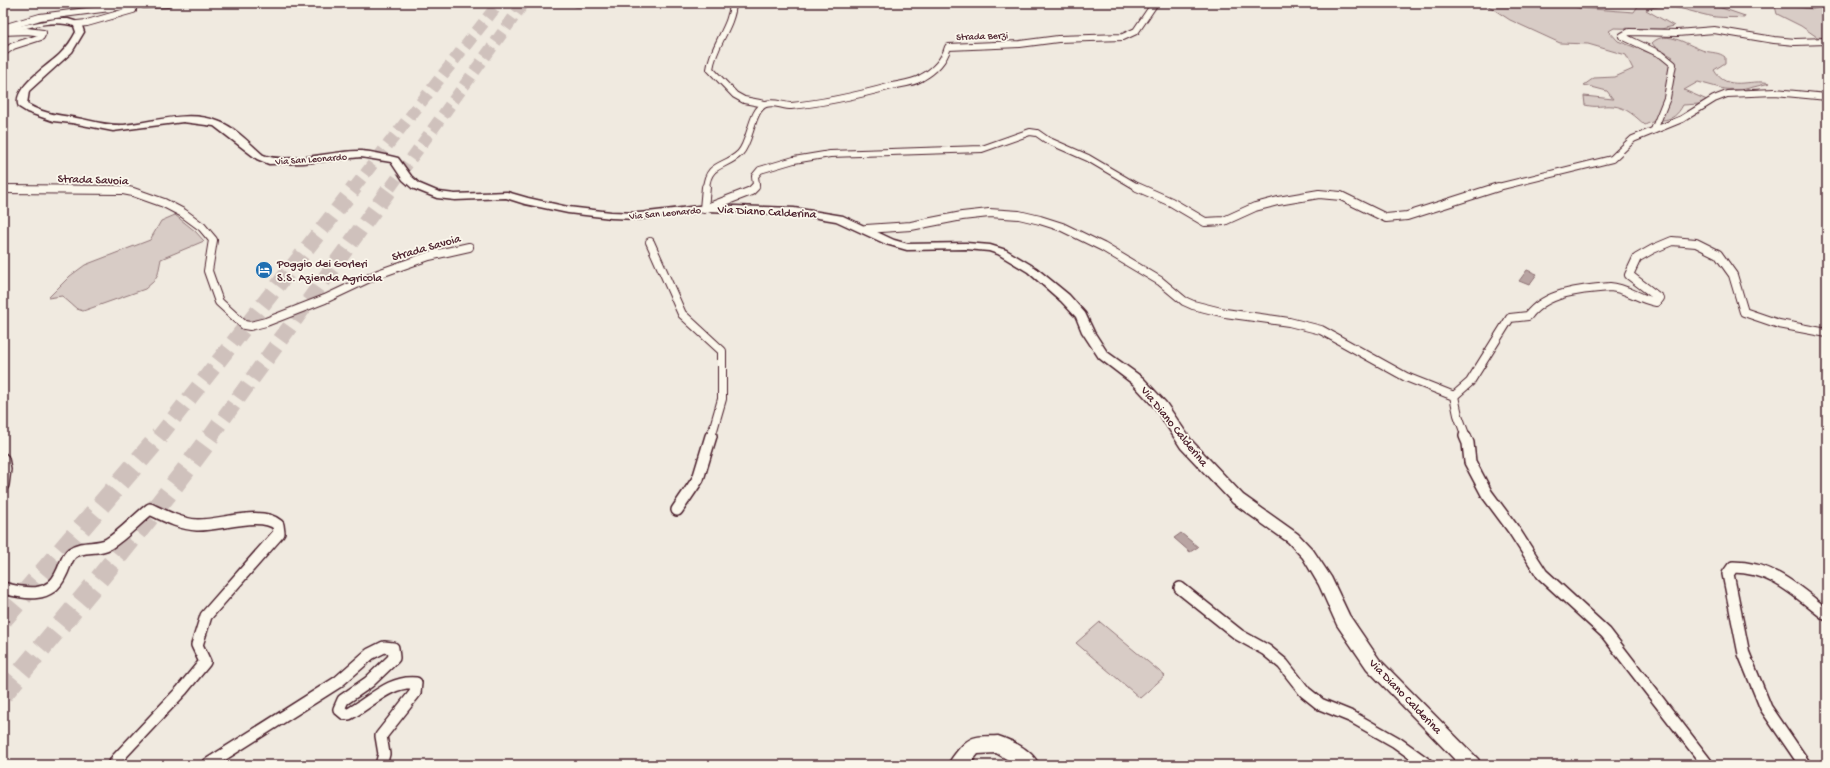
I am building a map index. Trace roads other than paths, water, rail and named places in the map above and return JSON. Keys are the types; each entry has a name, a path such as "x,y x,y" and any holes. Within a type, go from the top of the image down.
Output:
{"main road":[{"path":"3,32 46,21 72,21 78,24"},
{"name":"Via San Leonardo","path":"78,24 80,28 75,43 56,63 26,89 22,96 22,105 30,110 56,119 72,120 113,128 123,128 183,119 203,120 217,124 269,161 303,160 361,154 379,156 394,160 407,178 416,186 437,195 454,197 506,195 525,201 568,210 611,215 640,216 706,208"},
{"name":"Via Diano Calderina","path":"706,208 769,209 823,214 839,218 866,229 890,242 907,247 966,246 990,248 1002,252 1050,284 1081,316 1088,332 1103,354 1138,381 1161,406 1186,444 1238,499 1293,538 1308,554 1343,620 1373,664 1472,765"},
{"path":"957,765 973,746 998,744 1022,756 1030,765"}],"street":[{"name":"Strada Berzi","path":"733,3 728,25 712,54 710,69 735,95 744,100 789,106 851,97 920,79 938,66 946,55 948,47 1020,44 1058,39 1123,37 1136,31 1155,3"},
{"path":"78,24 82,25 134,10 148,4"},
{"path":"3,28 40,17 148,4 153,6 168,4"},
{"path":"93,11 88,17 98,20"},
{"path":"3,32 27,30 43,33 41,37 13,46 3,52"},
{"path":"1654,130 1666,104 1672,83 1672,64 1664,55 1622,36 1625,33 1642,31 1677,33 1714,30 1774,40 1796,42 1827,41"},
{"path":"765,104 754,117 744,147 740,153 716,166 709,173 707,177 706,208 751,191 756,185 755,176 760,170 794,160 830,154 860,152 982,149 1030,132 1037,133 1047,140 1072,150 1133,185 1171,202 1205,222 1224,221 1255,207 1278,201 1318,194 1342,196 1386,218 1407,216 1482,191 1533,177 1612,159 1633,139 1682,119 1714,99 1728,94 1775,92 1827,97"},
{"name":"Strada Savoia","path":"3,189 123,190 141,193 177,210 201,225 213,240 208,271 218,302 244,325 250,326 266,322 325,299 378,274 429,256 469,247"},
{"path":"866,229 892,229 926,224 957,216 998,212 1060,226 1119,256 1162,282 1191,305 1218,313 1304,324 1340,339 1378,362 1424,386 1454,396"},
{"path":"1454,396 1470,382 1510,318 1528,316 1533,309 1547,299 1603,287 1615,287 1648,301 1656,302 1659,298 1640,285 1629,275 1637,258 1672,241 1696,243 1718,254 1733,275 1744,312 1779,324 1827,333"},
{"path":"650,242 682,314 722,351 722,399 698,479 677,510"},
{"path":"1454,396 1458,415 1468,444 1470,462 1487,494 1513,529 1542,574 1606,633 1708,765"},
{"path":"3,459 5,469 3,485"},
{"path":"3,588 26,595 38,594 49,590 60,579 66,561 72,553 82,548 95,548 107,544 150,509 182,523 198,525 259,519 272,520 278,525 279,533 206,616 201,628 197,645 205,662 182,690 117,759 114,765"},
{"path":"1805,765 1766,708 1744,654 1728,574 1734,567 1749,568 1768,573 1802,595 1827,615"},
{"path":"1180,588 1239,635 1266,650 1277,659 1283,664 1305,692 1320,704 1352,717 1396,742 1428,765"},
{"path":"207,765 338,682 370,654 384,647 393,648 394,658 369,682 343,700 339,709 345,714 349,714 397,685 409,681 416,683 415,693 381,736 385,748 383,762 381,765"}],"tunnel":[{"path":"354,188 499,3"},
{"path":"390,188 524,3"},
{"path":"159,437 355,187"},
{"path":"210,437 391,187"},
{"path":"3,619 160,436"},
{"path":"3,694 135,534 211,436"}],"place":[{"name":"Poggio dei Gorleri S.S. Azienda Agricola","path":"264,270"}]}
